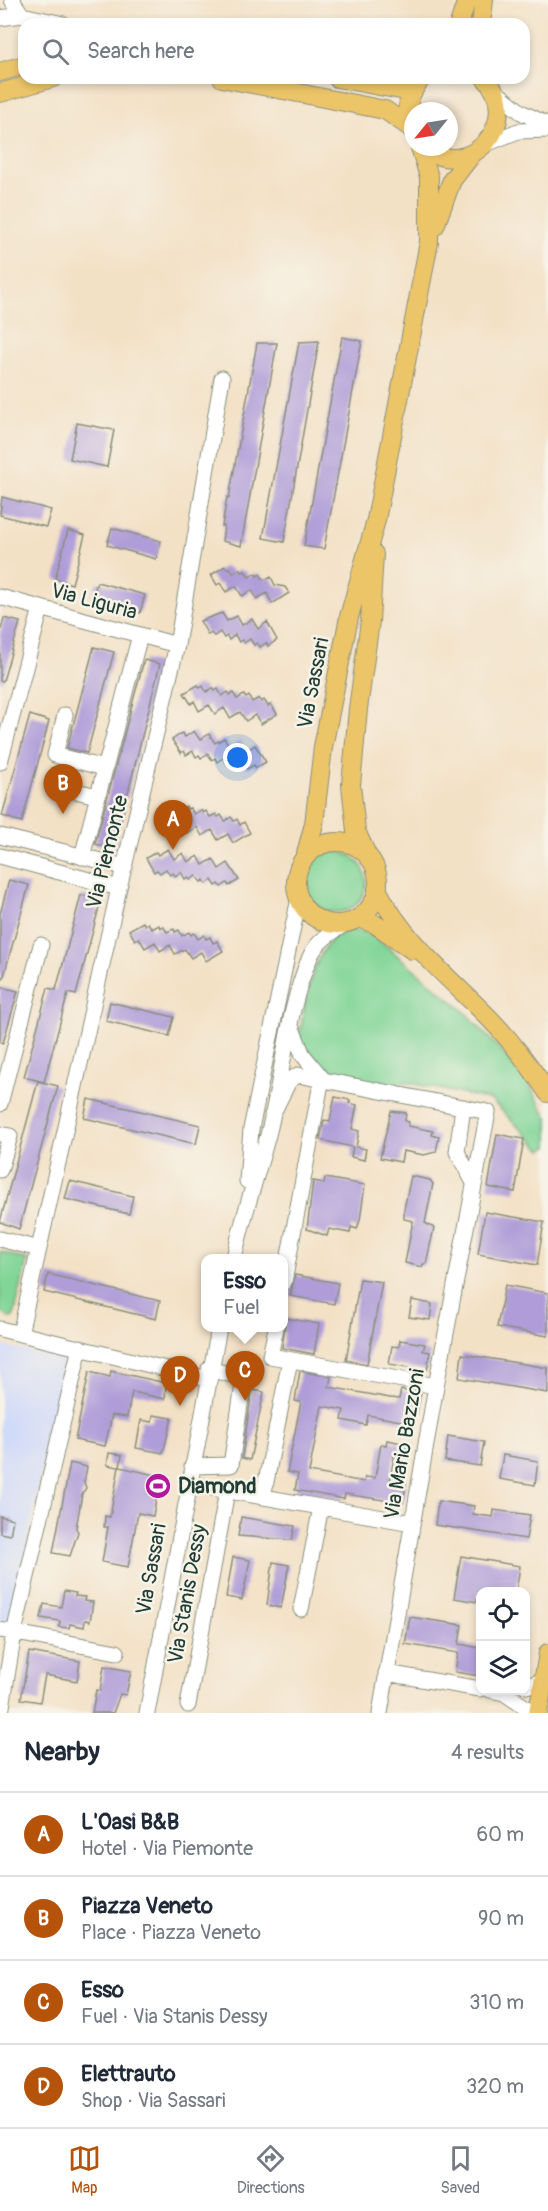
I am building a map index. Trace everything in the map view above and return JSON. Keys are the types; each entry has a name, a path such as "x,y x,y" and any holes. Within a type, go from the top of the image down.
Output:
{"main road":[{"path":"461,18 467,0"},
{"path":"482,18 484,0"},
{"path":"0,72 18,66"},
{"path":"0,93 32,84"},
{"path":"253,84 385,110 404,124"},
{"name":"Via Sassari","path":"305,857 314,824 323,747 349,616 376,520 429,242 452,180 495,132 499,117 490,84"},
{"path":"411,102 417,85"},
{"path":"443,156 458,157 480,149"},
{"name":"Via Sassari","path":"423,156 429,177 429,242"},
{"name":"Via Sassari","path":"368,857 356,831 351,785 370,621 376,520"},
{"path":"352,920 373,902 377,889 377,875 368,857 356,847 340,842 325,843 305,857 296,877 299,898 308,912 321,921 352,920 375,924 426,959 491,1020 527,1061 548,1093"},
{"path":"377,889 387,908 426,959"},
{"path":"536,1713 548,1653"}],"street":[{"path":"12,0 22,15"},
{"path":"0,18 22,15 36,18"},
{"path":"490,84 521,112 548,125"},
{"path":"480,149 518,131 548,130"},
{"name":"Via Piemonte","path":"20,1334 119,888 177,645 222,378"},
{"name":"Via Liguria","path":"0,597 177,645"},
{"path":"0,762 41,608"},
{"path":"82,857 140,635"},
{"path":"65,715 56,755 104,768"},
{"path":"72,790 97,796"},
{"path":"0,836 124,867"},
{"path":"0,856 119,888"},
{"path":"245,1207 251,1129 299,898"},
{"path":"235,1254 245,1207 272,1115 291,1026 311,955 324,938 352,920"},
{"path":"0,1104 40,945"},
{"path":"288,1261 322,1078 303,1054 291,1026"},
{"path":"272,1115 289,1081 298,1075 463,1107 457,1152 474,1183"},
{"name":"Via Mario Bazzoni","path":"380,1713 436,1386 488,1112 463,1107"},
{"path":"0,1134 10,1136 0,1170"},
{"path":"0,1239 39,1249"},
{"path":"0,1329 209,1374 244,1378 231,1464 192,1466"},
{"name":"Via Sassari","path":"147,1713 218,1332"},
{"path":"275,1332 270,1356 436,1386"},
{"path":"1,1713 7,1632 80,1347"},
{"path":"264,1497 290,1360"},
{"path":"189,1484 412,1523"},
{"name":"Via Stanis Dessy","path":"188,1705 227,1491"},
{"path":"301,1609 321,1507"},
{"path":"7,1632 117,1653"},
{"path":"386,1673 476,1688"},
{"path":"530,1685 543,1681"},
{"path":"508,1695 536,1713"}],"shaded area":[{"path":"0,1345 64,1359 12,1622 0,1620"}],"green space":[{"path":"330,852 342,852 358,860 364,870 366,882 364,894 358,904 342,912 330,912 314,904 306,888 306,876 314,860"},
{"path":"352,930 366,932 379,940 464,1011 503,1053 528,1084 548,1118 548,1146 542,1150 491,1100 406,1082 357,1085 322,1078 298,1041 304,1010 312,975 327,945 338,935"},
{"path":"0,1252 27,1260 15,1312 13,1317 9,1318 0,1311"}],"building":[{"path":"342,337 362,341 324,549 304,546"},
{"path":"319,341 284,542 263,538 299,342"},
{"path":"257,343 277,343 241,546 222,541 224,526 222,526"},
{"path":"77,423 114,430 107,467 70,459"},
{"path":"2,497 51,510 46,527 0,515"},
{"path":"112,528 161,541 156,559 107,545"},
{"path":"68,530 85,535 72,584 55,579"},
{"path":"225,566 233,573 240,569 242,572 245,571 249,577 255,573 257,576 260,574 264,580 271,577 275,585 285,587 289,593 272,604 267,593 257,599 252,590 242,596 236,586 226,592 220,583 217,585 211,575"},
{"path":"97,582 145,595 140,613 92,599"},
{"path":"222,613 227,621 237,616 242,625 252,619 258,629 267,622 277,640 268,646 266,643 260,647 257,643 254,645 250,639 244,643 242,640 239,642 235,635 229,640 227,636 224,638 220,632 214,636 211,633 208,635 200,621"},
{"path":"4,618 20,622 3,681 0,681 0,633"},
{"path":"94,647 114,652 87,753 67,748"},
{"path":"144,660 160,664 114,849 95,844"},
{"path":"198,685 200,688 203,686 206,692 213,688 215,691 218,689 222,696 228,692 230,695 233,693 237,699 244,695 246,698 249,696 252,702 259,698 261,702 264,700 268,706 271,704 277,714 261,724 255,715 246,721 240,712 230,718 224,708 215,714 209,705 199,711 194,701 191,704 184,693"},
{"path":"30,715 49,721 22,822 2,816"},
{"path":"194,731 200,740 209,734 215,743 224,738 230,747 240,741 246,751 255,745 266,762 256,768 254,765 247,769 245,765 242,767 238,761 232,765 230,762 227,764 223,758 217,762 215,758 212,760 208,754 201,758 199,755 196,757 193,751 186,755 184,751 181,753 172,740 182,733 185,737"},
{"path":"170,803 172,806 175,804 179,810 186,806 194,814 201,810 203,813 206,811 210,817 216,814 218,817 221,815 225,821 231,817 234,821 237,819 240,825 244,822 250,833 233,843 228,834 218,840 212,830 202,836 197,827 187,833 181,823 171,829 156,811"},
{"path":"168,849 174,859 183,853 188,862 198,856 203,865 213,859 219,869 228,863 239,880 229,886 227,883 221,887 219,884 216,886 212,880 206,884 204,880 201,882 196,876 190,880 188,877 185,879 181,872 175,876 173,873 170,875 166,869 160,873 157,870 154,872 146,858"},
{"path":"9,880 29,885 3,979 0,978 0,914"},
{"path":"81,895 101,900 76,995 68,993 44,1082 24,1077 48,988 56,990"},
{"path":"143,922 145,925 148,923 152,929 159,925 160,928 163,926 167,932 174,929 175,932 179,930 182,936 189,932 191,935 194,933 198,939 204,935 206,939 210,937 213,943 217,941 223,951 206,961 201,952 191,958 185,949 175,954 170,945 160,951 155,942 145,948 139,938 135,940 129,930"},
{"path":"0,987 18,991 3,1043 0,1042"},
{"path":"110,1002 174,1017 169,1036 106,1021"},
{"path":"38,1081 58,1086 19,1229 0,1222"},
{"path":"335,1097 350,1100 349,1103 357,1105 352,1129 359,1131 356,1147 366,1149 364,1160 351,1157 353,1147 320,1140 324,1120 330,1121"},
{"path":"88,1099 200,1125 196,1144 84,1118"},
{"path":"391,1111 406,1113 405,1121 409,1122 408,1126 433,1131 432,1135 439,1137 436,1152 424,1155 403,1151 401,1162 380,1158"},
{"path":"497,1134 524,1139 515,1192 488,1187"},
{"path":"411,1176 430,1180 433,1184 425,1223 434,1228 426,1264 422,1267 405,1263 413,1221 404,1219"},
{"path":"325,1178 365,1185 360,1220 357,1229 351,1227 350,1233 329,1229 327,1236 307,1229 313,1181 324,1183"},
{"path":"70,1181 133,1196 129,1214 65,1199"},
{"path":"485,1212 544,1222 537,1265 478,1254"},
{"path":"48,1274 160,1301 156,1319 44,1292"},
{"path":"295,1275 338,1283 334,1304 290,1296"},
{"path":"360,1279 382,1282 367,1364 346,1360"},
{"path":"505,1285 548,1293 548,1336 497,1327"},
{"path":"412,1300 432,1304 430,1320 409,1317"},
{"path":"288,1318 319,1324 314,1354 282,1348 284,1332 288,1332"},
{"path":"400,1340 425,1344 423,1351 430,1352 427,1370 389,1364 392,1346 399,1347"},
{"path":"462,1354 548,1368 548,1393 459,1378"},
{"path":"111,1371 166,1383 165,1399 132,1392 127,1417 112,1415 105,1446 75,1440 89,1372 110,1377"},
{"path":"300,1371 331,1377 329,1387 399,1399 401,1390 421,1393 417,1413 408,1412 406,1422 368,1415 366,1425 342,1420 344,1410 322,1406 309,1472 364,1482 365,1477 375,1478 381,1444 386,1445 387,1440 402,1443 401,1446 410,1448 409,1458 394,1456 390,1481 406,1483 403,1503 345,1494 344,1499 295,1490 298,1474 287,1472 301,1402 295,1401"},
{"path":"252,1390 264,1392 250,1460 242,1458"},
{"path":"153,1415 172,1418 163,1453 136,1448 141,1420 152,1422"},
{"path":"448,1436 484,1442 480,1466 445,1461"},
{"path":"109,1453 122,1455 120,1467 160,1476 153,1516 138,1513 128,1567 102,1562 108,1527 104,1527 105,1516 110,1517 119,1467 107,1465"},
{"path":"503,1455 538,1461 535,1485 499,1479"},
{"path":"70,1463 87,1467 84,1482 86,1488 82,1494 76,1528 78,1532 70,1556 53,1553"},
{"path":"438,1501 474,1506 473,1514 493,1517 494,1510 530,1515 526,1539 435,1525"},
{"path":"0,1516 13,1519 10,1535 0,1533"},
{"path":"241,1517 295,1526 292,1540 238,1536"},
{"path":"461,1556 520,1566 517,1587 476,1587 476,1602 454,1598"},
{"path":"233,1557 250,1560 242,1600 226,1597"},
{"path":"273,1562 289,1565 281,1608 267,1605"},
{"path":"64,1591 76,1593 75,1596 85,1597 84,1601 93,1602 90,1621 85,1620 84,1627 70,1624 69,1628 59,1627 60,1621 41,1618 44,1604 61,1607"},
{"path":"410,1617 462,1625 459,1644 476,1647 476,1675 455,1672 458,1653 405,1644"},
{"path":"29,1652 80,1661 77,1681 45,1675 40,1702 21,1699"},
{"path":"104,1666 131,1671 126,1695 120,1694 113,1713 92,1713 96,1690 100,1691"}],"place":[{"name":"Piazza Veneto","path":"63,814"},
{"name":"L'Oasi B&B","path":"173,850"},
{"name":"Esso","path":"245,1401"},
{"name":"Elettrauto","path":"180,1406"},
{"name":"Diamond","path":"158,1486"}]}
